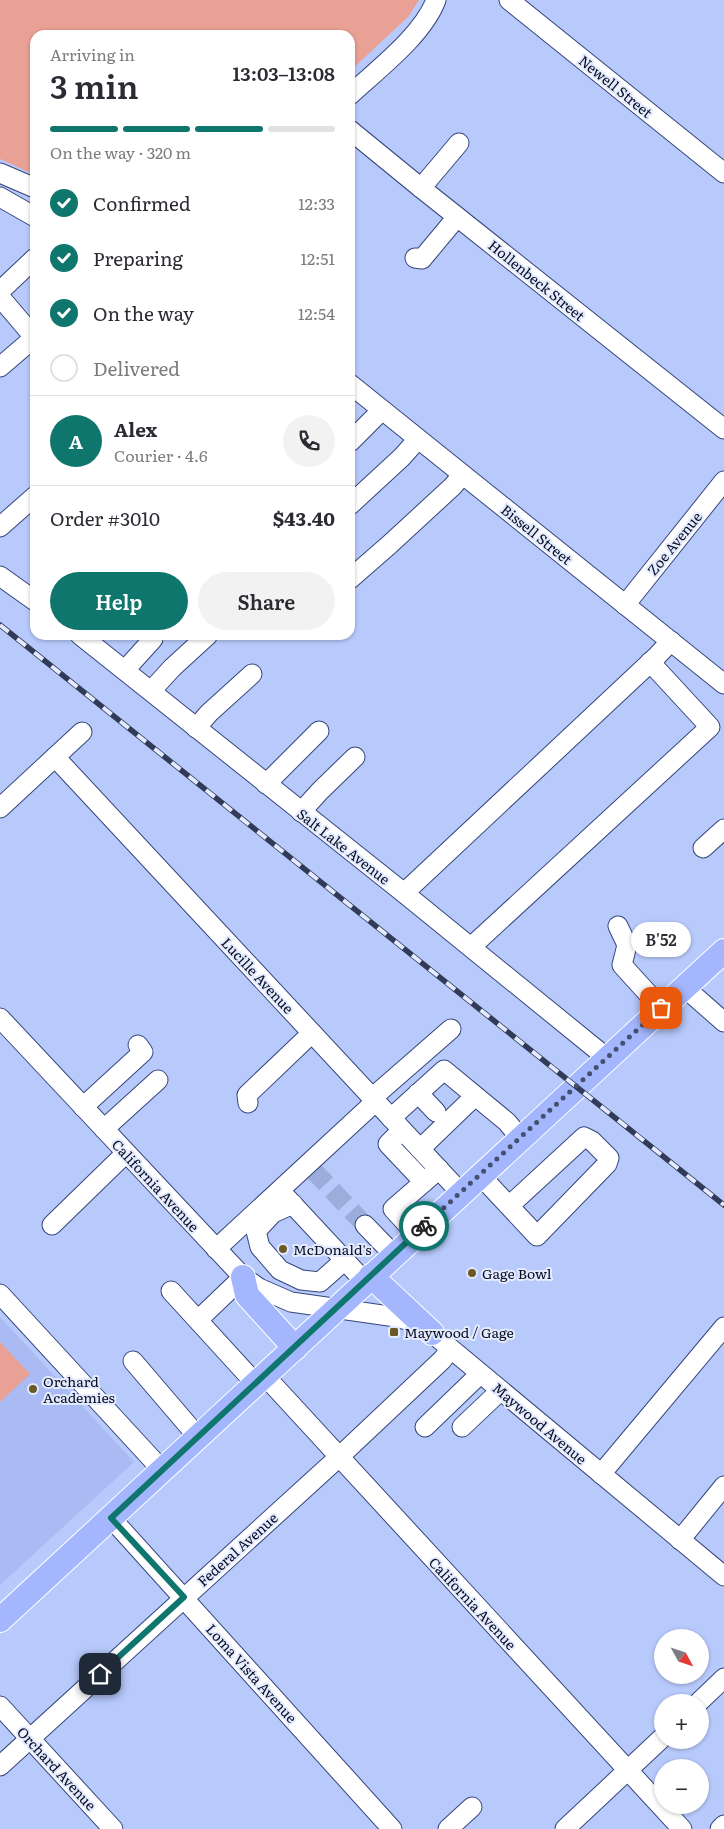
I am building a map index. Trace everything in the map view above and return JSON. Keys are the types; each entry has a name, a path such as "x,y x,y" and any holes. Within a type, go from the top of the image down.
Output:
{"main road":[{"path":"0,1620 724,950"},
{"path":"243,1277 248,1295 295,1348"},
{"path":"368,1279 432,1334"}],"street":[{"path":"355,90 425,23 432,12 436,0"},
{"name":"Newell Street","path":"509,0 724,172"},
{"name":"Hollenbeck Street","path":"355,134 724,429"},
{"path":"421,188 459,143"},
{"path":"0,172 30,186"},
{"path":"0,196 30,214"},
{"path":"415,258 417,260 422,259 457,217"},
{"path":"0,291 30,263"},
{"path":"0,297 30,331"},
{"path":"0,367 30,341"},
{"name":"Bissell Street","path":"355,388 724,684"},
{"path":"355,437 382,410"},
{"path":"355,500 402,457 418,439"},
{"path":"355,575 453,486 462,474"},
{"name":"Zoe Avenue","path":"625,604 724,481"},
{"path":"0,527 30,500"},
{"path":"0,576 30,597"},
{"name":"Salt Lake Avenue","path":"86,640 404,893 607,1058"},
{"path":"125,670 150,640"},
{"path":"151,691 165,675 203,640"},
{"path":"404,893 671,641"},
{"path":"471,947 710,727 650,662"},
{"path":"196,728 209,712 252,674"},
{"path":"266,784 319,730"},
{"path":"0,808 82,732"},
{"name":"Lucille Avenue","path":"55,757 461,1193"},
{"path":"301,812 355,757"},
{"path":"703,848 724,829"},
{"path":"618,926 627,945 622,965 661,1008"},
{"path":"684,987 724,1022"},
{"name":"California Avenue","path":"0,1018 243,1277 259,1288 292,1302 337,1308"},
{"path":"345,1260 320,1282 301,1280 280,1270 260,1247 256,1231 311,1167 374,1100 451,1029"},
{"path":"248,1103 247,1095 312,1033"},
{"path":"84,1107 143,1052 138,1045"},
{"path":"424,1182 388,1144 397,1124 418,1092 444,1070 507,1122 521,1139"},
{"path":"104,1129 158,1080"},
{"path":"418,1092 436,1112"},
{"path":"420,1149 475,1096"},
{"path":"480,1175 537,1236 607,1164 609,1158 592,1141 584,1137 509,1206"},
{"path":"52,1225 126,1153"},
{"path":"416,1234 394,1209 439,1169"},
{"path":"216,1249 286,1197"},
{"path":"286,1197 345,1260 368,1279"},
{"path":"365,1225 394,1255"},
{"path":"198,1320 243,1277"},
{"name":"California Avenue","path":"171,1291 198,1320 339,1457 682,1829"},
{"path":"0,1294 162,1470"},
{"name":"Maywood Avenue","path":"337,1308 407,1320 432,1334 680,1540 721,1568"},
{"path":"601,1474 724,1326"},
{"name":"Federal Avenue","path":"0,1766 27,1735 339,1457 442,1360 450,1350"},
{"path":"133,1361 198,1437"},
{"path":"425,1427 480,1374"},
{"path":"462,1427 500,1391"},
{"path":"680,1540 724,1486"},
{"name":"Loma Vista Avenue","path":"111,1518 392,1829"},
{"path":"707,1694 724,1678"},
{"name":"Orchard Avenue","path":"0,1706 113,1829"},
{"path":"0,1756 27,1735"},
{"path":"566,1829 654,1746"},
{"path":"448,1829 472,1807"},
{"path":"720,1829 724,1825"}],"shaded area":[{"path":"0,0 419,0 408,17 355,66 355,30 30,30 30,173 0,159"},
{"name":"Orchard Academies","path":"0,1317 134,1462 0,1585"},
{"path":"0,1342 30,1374 0,1402"}],"tunnel":[{"path":"313,1170 365,1225"}],"railway":[{"path":"0,625 724,1205"}],"way so far":[{"path":"424,1226 521,1139 661,1008"}],"place":[{"name":"B'52","path":"661,1008"},
{"name":"McDonald's","path":"283,1249"},
{"name":"Gage Bowl","path":"472,1273"},
{"name":"Maywood / Gage","path":"394,1332"},
{"name":"Orchard Academies","path":"33,1389"}],"route":[{"path":"100,1674 184,1597 111,1518 424,1226"}]}
